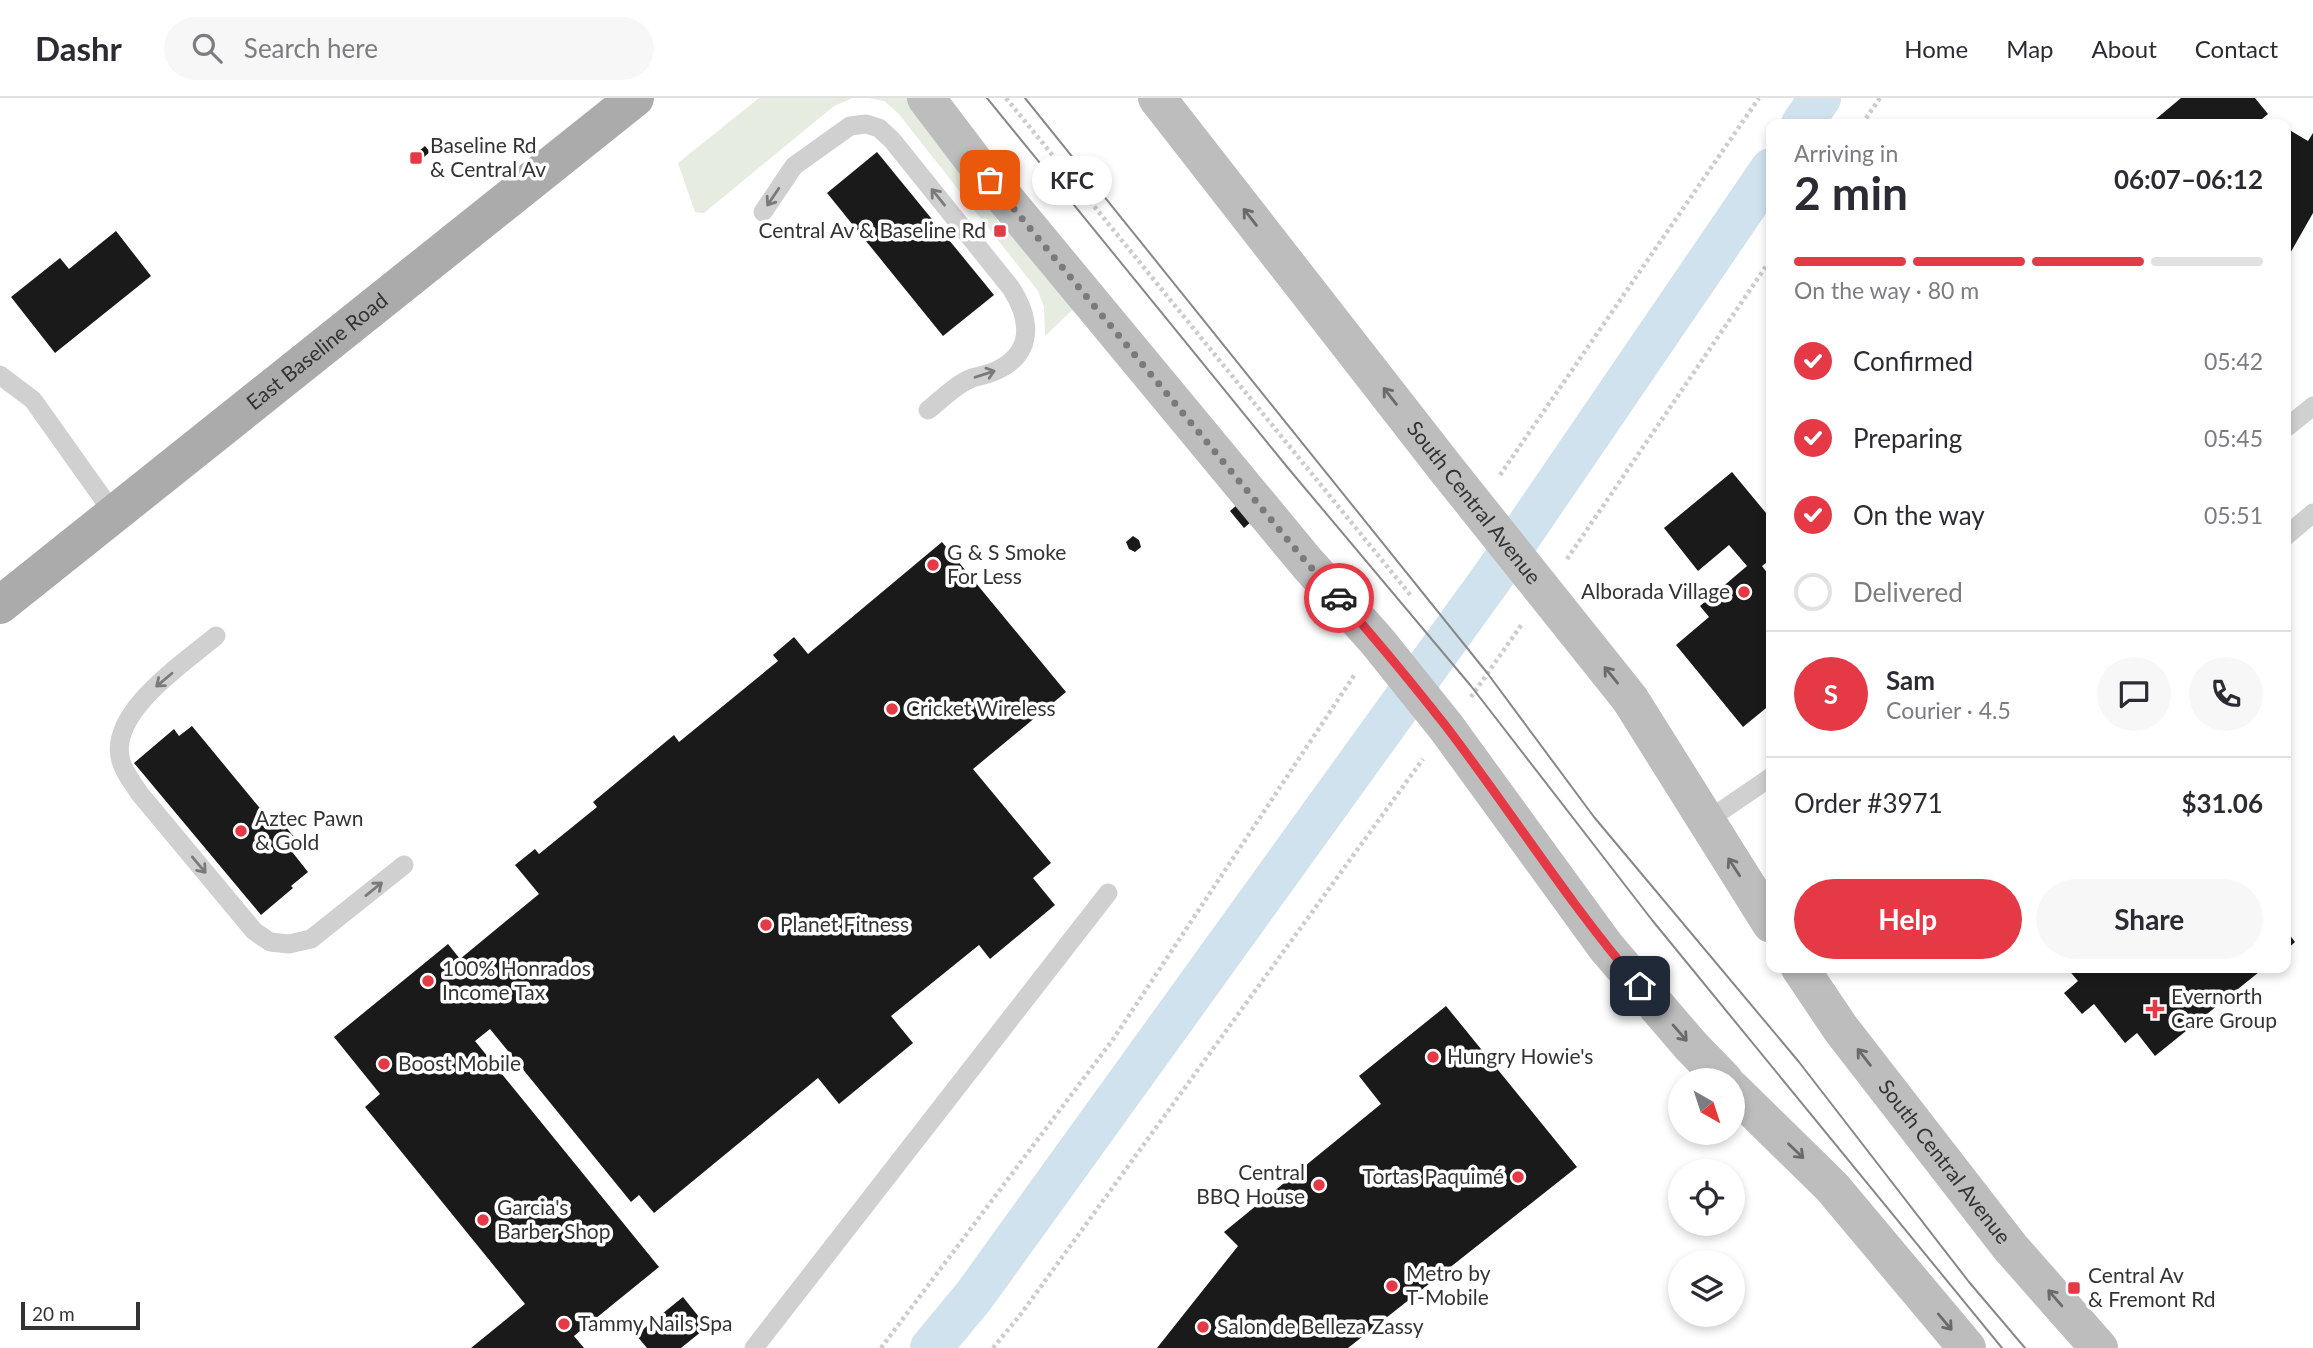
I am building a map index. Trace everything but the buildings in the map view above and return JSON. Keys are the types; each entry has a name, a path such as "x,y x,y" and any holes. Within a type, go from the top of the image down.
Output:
{"main road":[{"name":"East Baseline Road","path":"0,605 635,98"},
{"path":"926,98 973,160 1307,563 1367,656 1446,727 1606,947 1712,1068"},
{"name":"South Central Avenue","path":"1157,98 1447,470 1630,699 1766,916"},
{"name":"South Central Avenue","path":"1803,973 1841,1029 2010,1247 2099,1348"},
{"path":"1745,1102 1832,1187 1967,1348"}],"lane":[{"path":"763,212 794,166 850,125 866,124 879,128 892,140 1012,288 1024,311 1026,324 1025,342 1008,364 992,373 970,379 928,410"},
{"path":"0,375 33,400 114,514"},
{"path":"2291,424 2313,406"},
{"path":"2291,532 2313,513"},
{"path":"216,636 144,697 121,733 120,759 140,794 254,931 270,942 289,944 311,939 404,865"},
{"path":"1706,822 1766,780"},
{"path":"754,1348 1108,893"}],"path":[{"path":"1006,98 1412,597"},
{"path":"1478,507 1759,98"},
{"path":"1865,119 1880,98"},
{"path":"993,1348 1021,1314 1446,727 1488,674 1766,266"},
{"path":"881,1348 1114,1038 1367,656"}],"shaded area":[{"path":"759,98 853,98 834,106 704,213 695,212 678,163"},
{"path":"869,98 928,98 1000,225 1085,298 1045,336 1044,307 1038,291 898,113 884,101"}],"waterway":[{"path":"1805,119 1820,98"},
{"path":"931,1348 974,1296 1496,572 1766,176"}],"tram line":[{"path":"987,98 1288,468 1471,686 1652,920 2002,1348"},
{"path":"1025,98 1488,674 1594,817 1799,1062 1969,1282 2025,1348"}],"way so far":[{"path":"990,180 1307,563 1339,598"}],"place":[{"name":"Baseline Rd & Central Av","path":"416,158"},
{"name":"KFC","path":"990,180"},
{"name":"Central Av & Baseline Rd","path":"1000,231"},
{"name":"G & S Smoke For Less","path":"933,565"},
{"name":"Alborada Village","path":"1744,592"},
{"name":"Cricket Wireless","path":"892,709"},
{"name":"Aztec Pawn & Gold","path":"241,831"},
{"name":"Planet Fitness","path":"766,925"},
{"name":"100% Honrados Income Tax","path":"428,981"},
{"name":"Evernorth Care Group","path":"2155,1009"},
{"name":"Hungry Howie's","path":"1433,1057"},
{"name":"Boost Mobile","path":"384,1064"},
{"name":"Tortas Paquimé","path":"1518,1177"},
{"name":"Central BBQ House","path":"1319,1185"},
{"name":"Garcia's Barber Shop","path":"483,1220"},
{"name":"Metro by T-Mobile","path":"1392,1286"},
{"name":"Central Av & Fremont Rd","path":"2074,1288"},
{"name":"Tammy Nails Spa","path":"564,1324"},
{"name":"Salon de Belleza Zassy","path":"1203,1327"}],"route":[{"path":"1339,598 1446,727 1606,947 1640,986"}]}
